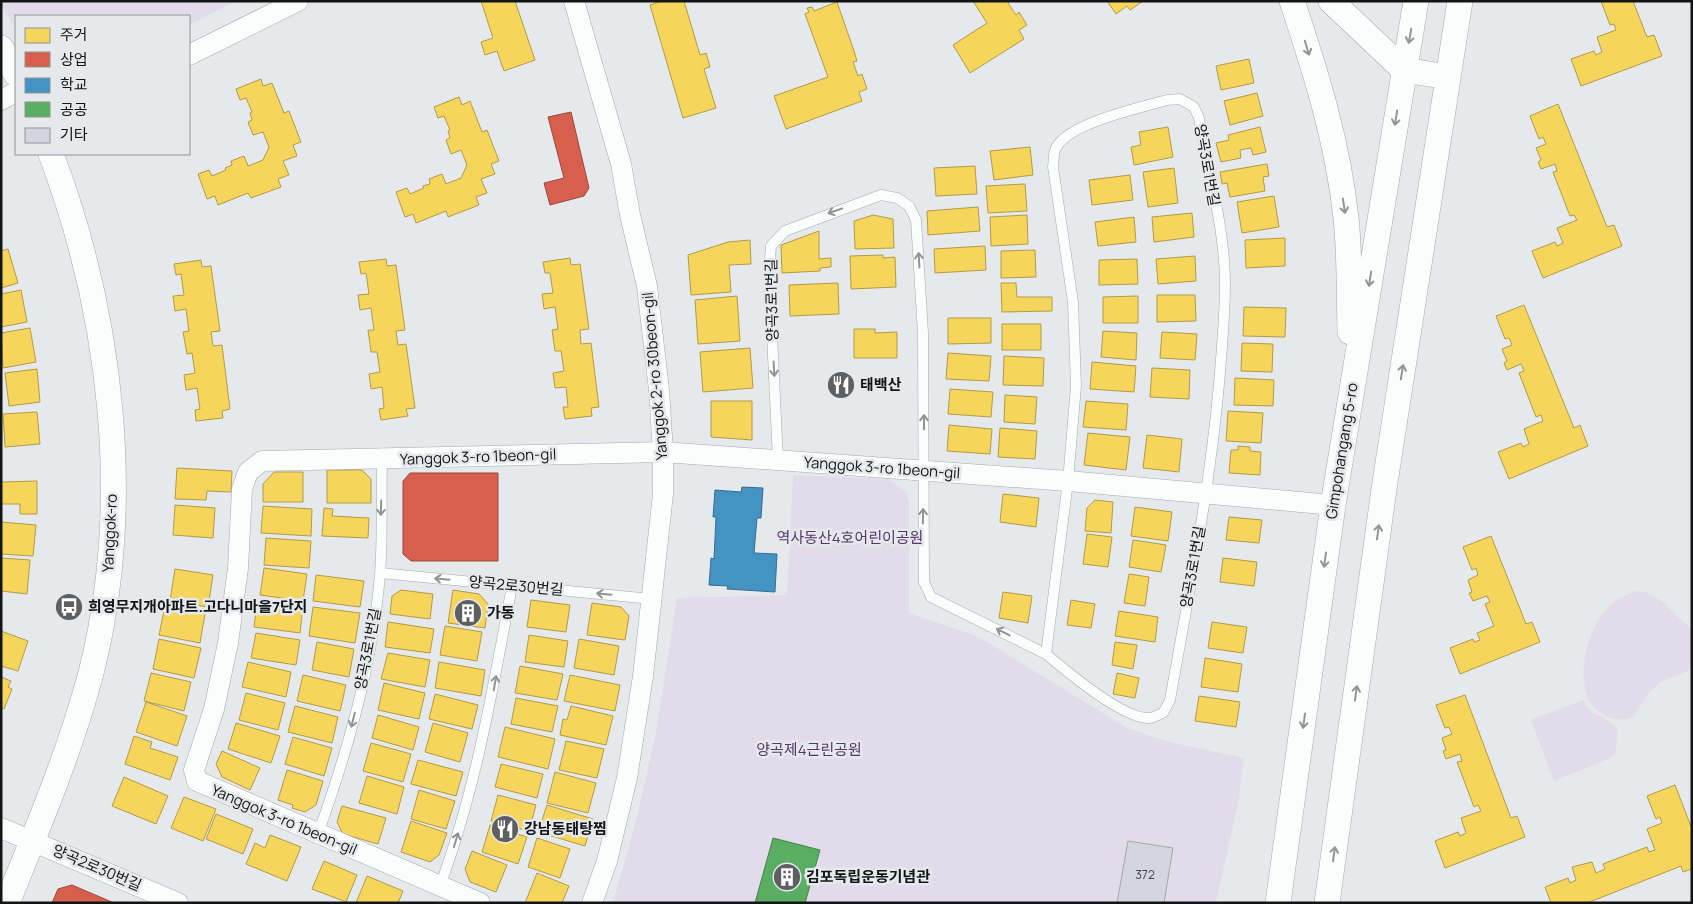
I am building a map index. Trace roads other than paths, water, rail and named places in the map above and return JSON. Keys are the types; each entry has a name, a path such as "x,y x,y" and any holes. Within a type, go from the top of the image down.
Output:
{"street":[{"path":"190,55 298,1"},
{"name":"Yanggok 2-ro 30beon-gil","path":"574,1 621,164 630,215 647,286 659,390 663,452 663,494 652,599 643,676 627,778 607,861 592,903"},
{"path":"1292,1 1327,109 1338,163 1346,219 1352,386"},
{"path":"1330,1 1404,70 1448,77"},
{"name":"Gimpohangang 5-ro","path":"1278,903 1333,505 1416,1"},
{"path":"1327,903 1384,489 1460,1"},
{"path":"1,48 15,72"},
{"path":"1,100 15,93"},
{"name":"Yanggok-ro","path":"7,903 70,745 91,672 106,594 112,520 112,440 102,349 85,260 74,218 51,155"},
{"name":"Yanggok 3-ro 1beon-gil","path":"480,903 209,788 197,781 194,770 214,709 228,643 238,568 242,489 248,472 262,461 382,460 663,452 1068,481 1333,505"},
{"name":"양곡2로30번길","path":"1,828 166,901"}],"lane":[{"name":"양곡3로1번길","path":"778,461 769,271 771,246 785,231 881,195 897,198 909,206 916,220 923,333 924,471 922,565 924,582 931,596 1046,654 1080,682 1132,713 1149,718 1163,712 1170,700 1205,494 1218,397 1225,282 1222,249 1199,118 1194,107 1180,99 1166,100 1083,127 1064,137 1055,148 1053,167 1073,302 1076,342 1076,386 1068,481 1046,654"},
{"name":"양곡3로1번길","path":"318,834 344,754 374,629 380,573 382,460"},
{"name":"양곡2로30번길","path":"380,573 652,599"},
{"path":"440,886 462,819 484,736 512,586"}],"place":[{"name":"태백산","path":"841,385"},
{"name":"희영무지개아파트.고다니마을7단지","path":"69,607"},
{"name":"가동","path":"468,613"},
{"name":"강남동태탕찜","path":"505,829"},
{"name":"김포독립운동기념관","path":"787,877"}],"park label":[{"name":"역사동산4호어린이공원","path":"850,538"},
{"name":"양곡제4근린공원","path":"809,750"}]}
